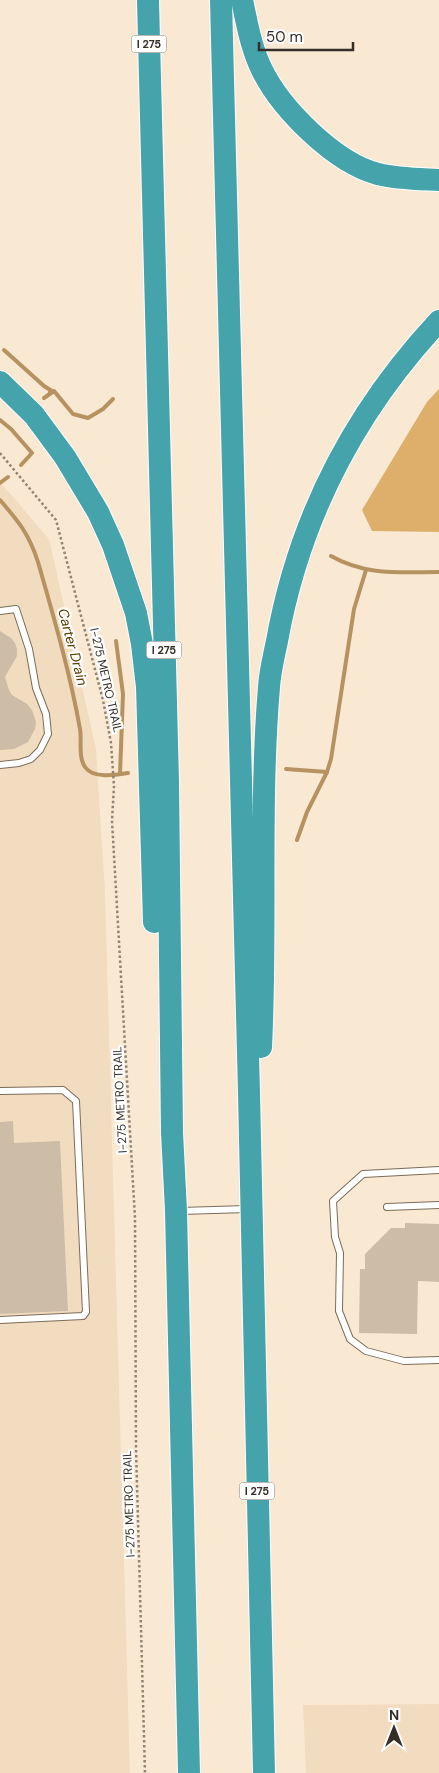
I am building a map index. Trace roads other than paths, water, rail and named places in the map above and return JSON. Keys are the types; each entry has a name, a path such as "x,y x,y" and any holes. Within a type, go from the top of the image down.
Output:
{"highway":[{"path":"142,0 150,88"},
{"name":"I 275","path":"148,0 168,781 172,1132 176,1211 189,1773"},
{"name":"I 275","path":"220,0 252,1209 264,1773"},
{"path":"242,0 250,36 261,68 275,93 293,115 318,139 347,160 377,173 406,179 439,180"},
{"path":"249,1093 260,1062 265,771 269,685 281,616 300,549 318,504 352,434 386,384 439,321"},
{"path":"0,382 34,414 65,457 98,512 136,613 147,687 160,1062 172,1132"}],"lane":[{"path":"0,612 16,609 29,649 36,688 46,714 48,734 40,750 31,760 0,765"},
{"path":"0,1091 63,1090 76,1101 86,1312 83,1316 0,1320"},
{"path":"439,1170 364,1174 332,1201 335,1237 340,1253 340,1311 350,1339 366,1351 404,1361 439,1360"},
{"path":"387,1207 439,1205"},
{"path":"176,1211 252,1209"}],"waterway":[{"path":"4,350 52,391 50,392"},
{"path":"44,398 54,391 73,414 88,418 103,409 113,399"},
{"path":"0,420 11,429 32,453 21,465"},
{"path":"0,483 8,477"},
{"name":"Carter Drain","path":"0,500 23,529 38,562 71,687 80,729 83,763 89,771 99,775 128,773"},
{"name":"Carter Drain","path":"331,556 357,567 383,572 439,572"},
{"name":"Carter Drain","path":"297,840 307,812 327,772 331,759 354,609 366,570"},
{"path":"116,641 123,694 120,774"},
{"name":"Carter Drain","path":"286,769 327,772"}]}
